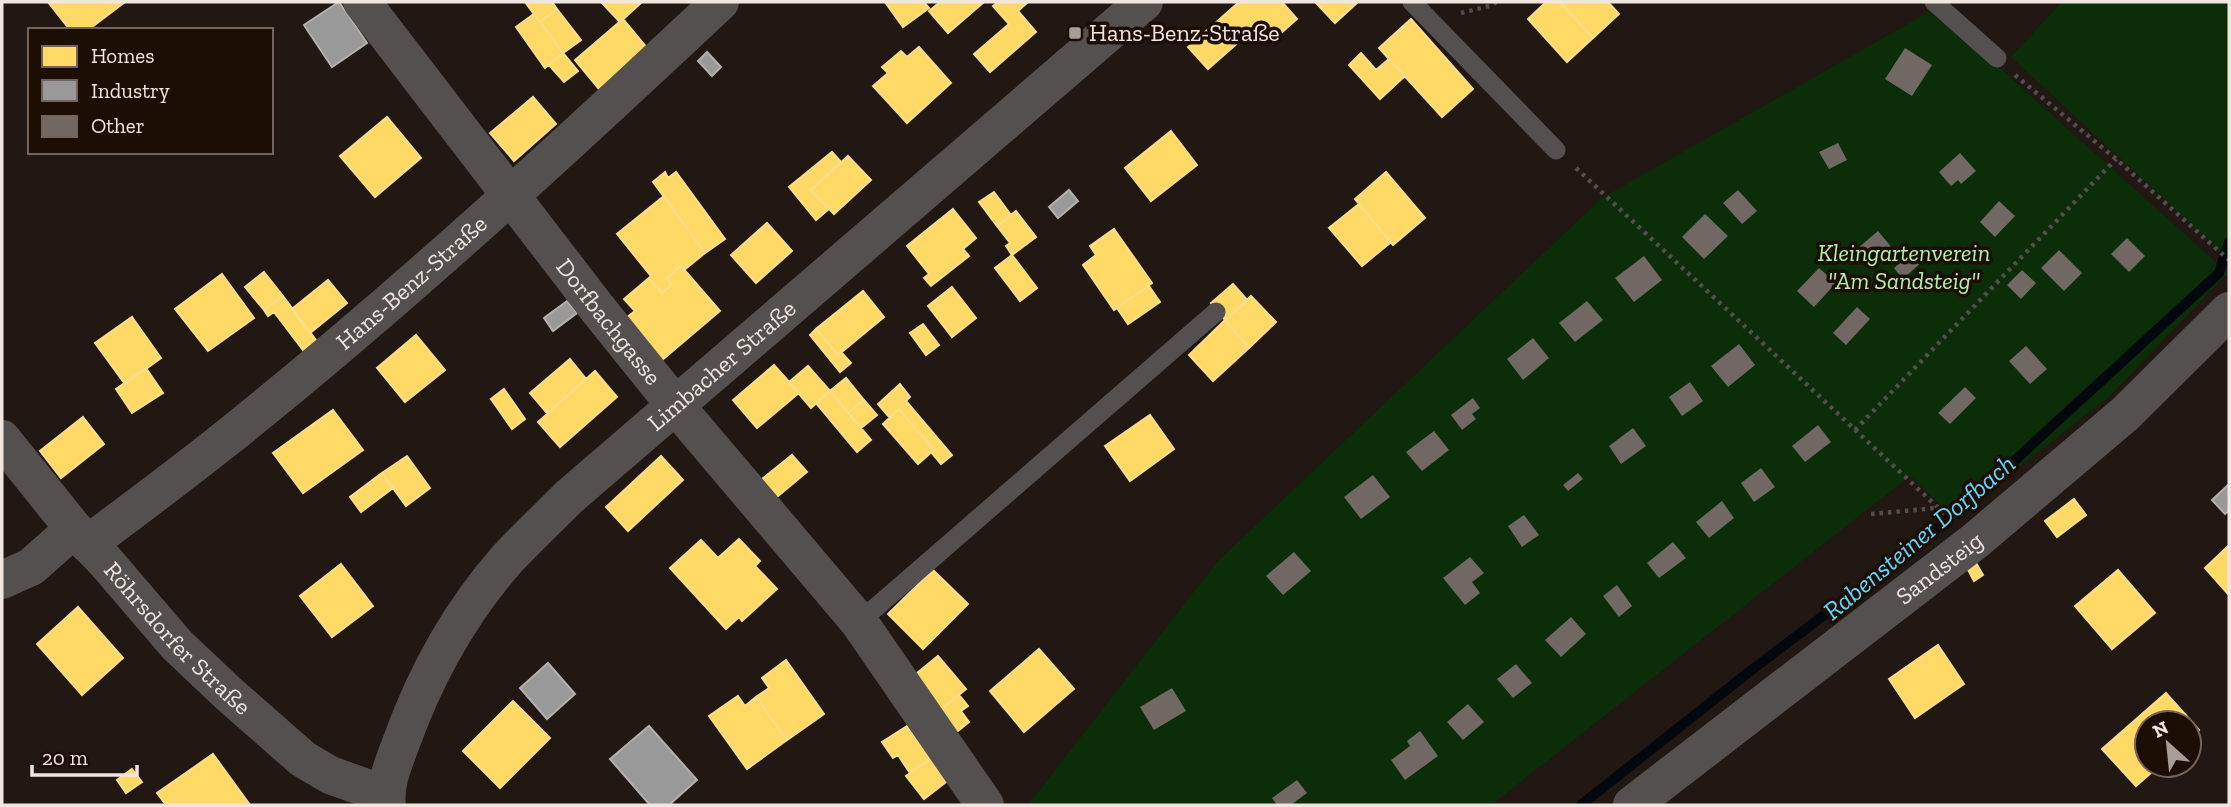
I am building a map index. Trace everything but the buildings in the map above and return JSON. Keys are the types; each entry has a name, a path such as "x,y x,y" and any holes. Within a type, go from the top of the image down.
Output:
{"street":[{"name":"Dorfbachgasse","path":"362,2 510,196 676,405 859,622 985,805"},
{"name":"Hans-Benz-Straße","path":"2,580 31,567 81,537 223,440 510,196 720,2"},
{"name":"Limbacher Straße","path":"387,800 416,701 456,628 507,560 569,497 1144,2"},
{"name":"Sandsteig","path":"1632,805 1975,541 2125,414 2229,311"},
{"name":"Röhrsdorfer Straße","path":"2,439 81,537 177,645 303,760 387,800"}],"lane":[{"path":"1412,2 1556,150"},
{"path":"1934,2 1997,58"},
{"path":"859,622 1216,313"}],"path":[{"path":"1997,58 2229,260"},
{"path":"1556,150 1938,508 1871,514"},
{"path":"1856,430 2116,159"}],"green space":[{"path":"2062,2 2229,2 2229,259 2011,57"},
{"name":"Kleingartenverein \"Am Sandsteig\"","path":"1929,12 2001,69 2228,273 2110,396 1954,518 1910,476 1491,805 1028,805 1217,562 1602,198"}],"waterway":[{"name":"Rabensteiner Dorfbach","path":"1581,805 1749,672 1930,535 2219,273 2229,242"}],"place":[{"name":"Hans-Benz-Straße","path":"1075,33"}]}
